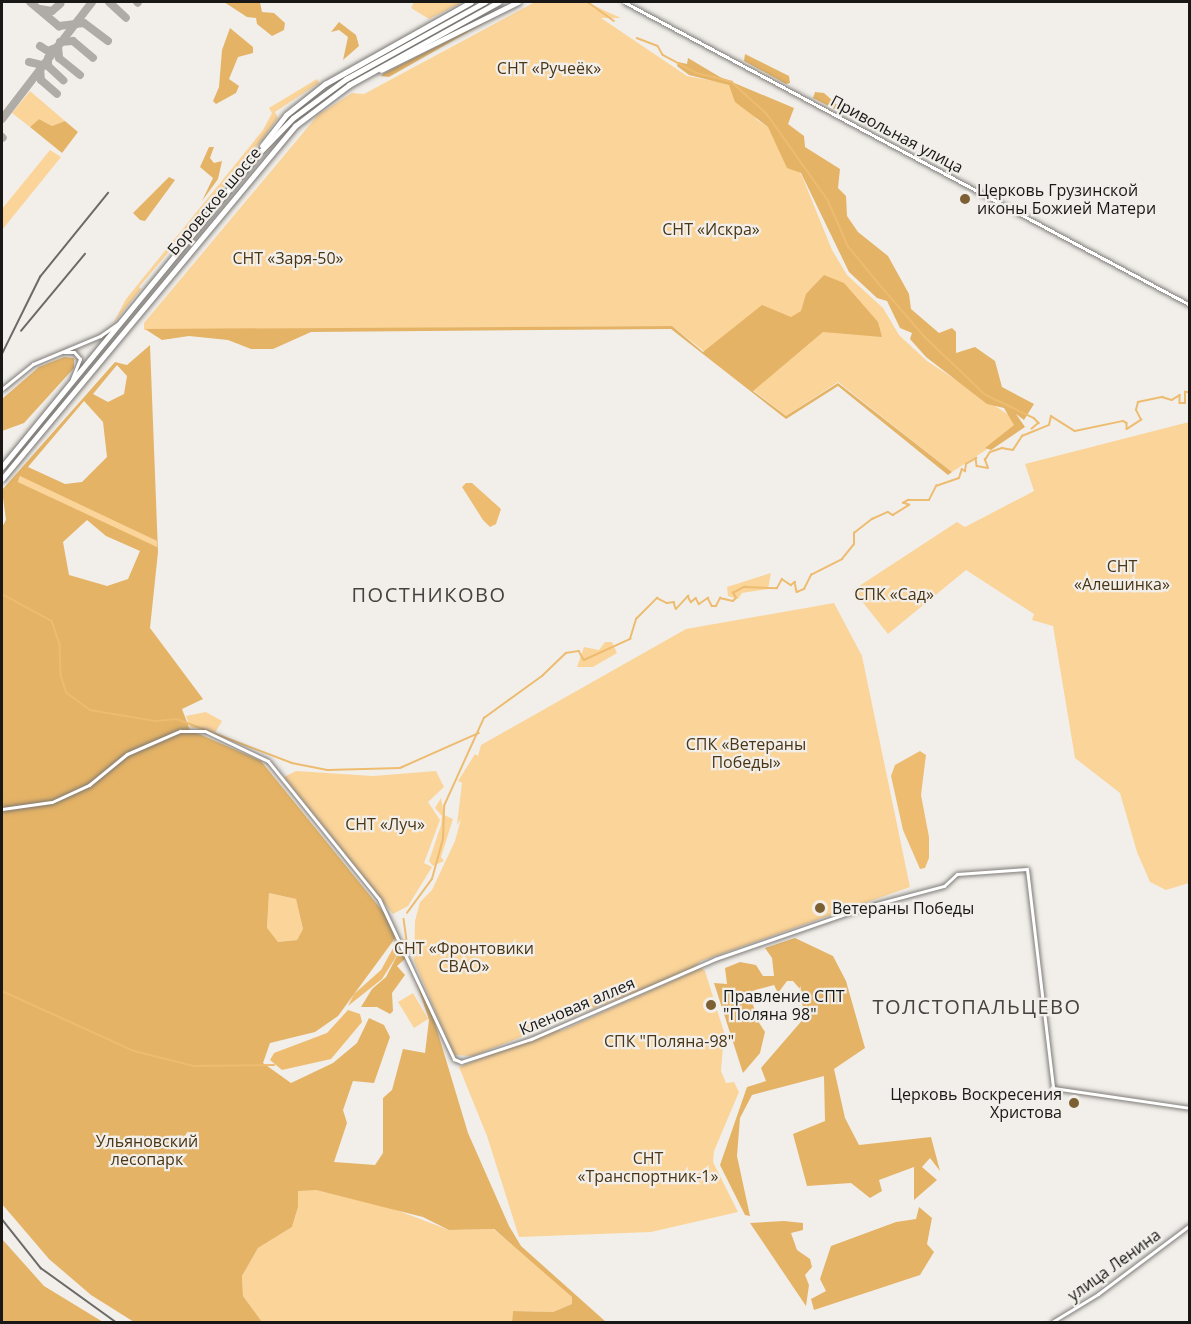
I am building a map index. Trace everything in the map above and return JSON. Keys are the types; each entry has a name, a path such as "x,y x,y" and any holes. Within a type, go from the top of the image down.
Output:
{"main road":[{"path":"258,154 283,118 325,84 471,2"},
{"name":"Боровское шоссе","path":"2,478 279,142 314,109 485,2"},
{"name":"Боровское шоссе","path":"2,467 258,154 318,97 433,34 500,2"},
{"path":"367,75 518,2"}],"street":[{"name":"Привольная улица","path":"624,2 1190,305"},
{"path":"2,389 29,367 100,336 125,318"},
{"path":"54,355 71,351 80,358 70,385"},
{"name":"Кленовая аллея","path":"2,810 52,802 89,785 127,754 180,732 205,731 268,761 385,908 457,1061 472,1060 522,1042 705,965 865,907 944,886 957,874 1027,869 1052,1086 1190,1108"},
{"name":"улица Ленина","path":"1052,1323 1098,1294 1190,1225"}],"green space":[{"path":"224,2 260,2 262,12 274,13 285,23 284,30 272,36 257,24 256,18 247,17"},
{"path":"414,2 463,2 429,19 411,8"},
{"name":"СНТ «Искра»","path":"535,2 586,2 621,18 601,18 687,76 729,84 757,120 768,127 802,176 832,250 847,275 883,308 899,335 927,361 1024,425 952,472 838,382 786,416 672,326 144,330 144,323 318,115 352,93 364,94"},
{"path":"491,19 389,77 381,76 383,74"},
{"path":"339,22 356,35 359,46 343,60 348,37 339,30 331,32"},
{"path":"230,28 253,47 253,53 238,57 229,79 239,86 236,93 216,104 213,101 219,87 222,50"},
{"path":"745,54 789,76 790,83 786,84 744,61"},
{"path":"688,58 720,77 794,108 788,124 804,136 805,147 840,169 838,188 846,196 847,216 858,232 888,256 909,294 911,309 939,333 952,328 956,332 956,353 975,347 995,361 1002,387 1034,404 1024,420 1016,414 1025,427 991,450 985,448 1014,425 1004,408 987,404 926,357 910,339 912,333 900,328 887,301 877,298 849,272 801,173 787,168 768,127 735,102 729,85 689,75 677,66 678,62 687,64"},
{"path":"317,79 319,83 275,112 278,118 252,153 139,287 141,289 113,324 126,299 263,130 272,113 269,108"},
{"path":"30,91 65,121 52,126 39,119 30,127 12,113"},
{"path":"815,92 824,93 843,110 894,140 813,98"},
{"path":"39,119 52,126 65,121 78,132 62,153 30,127"},
{"path":"209,147 214,147 210,158 214,163 222,161 218,179 202,201 213,178 200,167"},
{"path":"50,150 61,157 2,230 2,209"},
{"path":"169,177 175,180 145,221 140,220 133,213"},
{"path":"824,275 844,283 878,322 882,337 823,332 753,391 786,416 838,383 952,472 948,475 838,386 786,419 671,329 311,332 273,349 251,349 228,340 189,336 162,340 145,329 672,326 703,352 762,305 791,317 801,311 806,294"},
{"name":"Ульяновский лесопарк","path":"150,345 158,552 150,628 203,699 182,709 190,730 261,761 385,914 396,937 338,1016 315,1032 270,1043 263,1063 291,1083 333,1063 357,1043 369,1018 384,1025 390,1037 374,1083 353,1081 343,1110 347,1123 334,1162 375,1165 383,1153 383,1098 392,1090 403,1049 425,1053 429,1020 410,963 434,1020 468,1133 509,1226 521,1246 606,1322 512,1322 513,1311 553,1312 572,1304 572,1297 494,1229 449,1230 423,1217 316,1190 298,1191 298,1207 292,1227 258,1248 242,1276 243,1296 262,1322 134,1322 91,1295 49,1259 2,1204 2,527 6,520 2,490 115,362 127,365","holes":["117,365 127,376 124,394 108,402 93,394","84,401 103,422 107,457 82,482 65,484 28,467","20,476 157,541 157,547 18,482","87,520 106,536 140,551 128,579 107,586 69,575 63,542","269,893 296,899 303,929 297,940 278,942 267,928"]},
{"path":"64,357 74,358 74,368 24,423 2,431 2,399 39,367"},
{"path":"1189,422 1189,883 1166,890 1150,882 1137,852 1120,793 1075,758 1053,626 1032,620 1034,614 966,570 888,634 853,590 957,522 965,527 1034,491 1025,464"},
{"path":"21,475 157,541 157,548 18,482"},
{"path":"771,573 768,589 742,593 738,599 728,596 727,587"},
{"path":"834,603 862,656 910,887 701,961 689,971 473,1056 454,1055 414,961 415,921 420,902 432,890 455,841 461,819 457,825 462,783 458,781 475,754 478,756 481,745 686,629"},
{"path":"605,642 612,642 617,653 593,667 577,667 584,647 599,650"},
{"path":"206,712 222,721 215,733 190,727 186,716"},
{"name":"СНТ «Луч»","path":"296,771 373,776 436,771 444,787 428,802 440,820 424,863 432,867 408,906 393,914 284,777"},
{"path":"441,798 444,815 453,819 441,857 444,861 433,866 429,861 442,816 435,808"},
{"path":"269,893 296,899 303,929 297,940 278,942 267,929"},
{"path":"795,938 833,956 846,981 865,1048 834,1069 845,1118 859,1145 931,1137 940,1171 930,1158 922,1167 937,1180 914,1200 914,1167 879,1180 882,1191 870,1198 851,1183 807,1186 793,1134 825,1121 824,1076 752,1095 740,1118 737,1156 750,1216 745,1215 720,1165 747,1087 766,1081 761,1068 805,1017 799,988 793,981 787,981 778,993 774,985 755,990 751,998 758,1021 765,1032 760,1053 743,1073 714,983 727,984 725,968 740,962 756,965 763,976 774,976 772,958 765,948"},
{"path":"401,948 406,958 397,966 405,975 392,993 393,1011 390,1014 377,1007 361,1007 372,989 386,977"},
{"path":"701,968 705,971 724,1032 721,1071 726,1083 734,1082 739,1092 714,1151 713,1162 738,1212 651,1232 519,1237 487,1136 459,1067 556,1029 561,1031"},
{"path":"413,993 428,1019 414,1028 398,1002"},
{"path":"298,1190 316,1190 391,1208 449,1230 493,1229 572,1297 572,1304 553,1312 513,1311 512,1322 262,1322 243,1296 242,1276 258,1248 292,1227 298,1207"},
{"path":"919,1207 932,1218 927,1244 934,1252 920,1275 814,1310 811,1299 826,1291 820,1279 831,1246 896,1222 916,1219"},
{"path":"784,1221 803,1223 803,1230 791,1233 797,1250 810,1259 812,1267 805,1275 809,1285 806,1306 750,1223"},
{"path":"2,1239 44,1286 103,1322 2,1322"}],"shaded area":[{"path":"466,483 472,483 501,509 496,524 490,527 483,520 462,487"},
{"path":"920,751 926,755 921,795 929,837 929,858 925,868 920,869 903,830 891,776 895,765"},
{"path":"397,941 396,957 382,979 348,1006 354,994 381,970"},
{"path":"348,1010 360,1014 362,1022 331,1059 282,1070 270,1060 274,1053 327,1033"}],"waterway":[{"path":"588,2 614,21"},
{"path":"637,38 658,46 663,55 697,73 732,82 767,114 828,200 848,246 880,285 925,337 986,395 1034,418 1039,423 1032,429"},
{"path":"407,913 432,879 443,839 444,806 484,718 542,676 566,653 579,651 584,660 630,639 636,619 657,598 667,603 674,602 676,609 688,596 691,602 696,598 699,604 708,598 712,606 716,606 720,598 733,601 736,598 733,593 744,587 777,588 782,579 791,585 795,582 797,592 804,589 811,575 842,559 854,544 854,533 872,519 888,512 893,515 909,505 903,503 908,500 929,500 936,486 959,478 962,469 965,471 966,464 976,458 977,466 988,468 985,460 990,452 1002,448 1013,450 1022,436 1049,425 1051,416 1075,431 1123,421 1127,423 1127,429 1141,420 1136,410 1138,402 1162,397 1172,400 1180,395 1180,403 1185,403 1185,392 1190,392"},
{"path":"2,594 52,621 60,644 61,675 67,693 90,710 156,721 177,719 292,763 328,770 400,768 479,733"},
{"path":"404,919 407,940 404,941"},
{"path":"2,991 134,1051 194,1066 274,1065"}],"taxiway":[{"path":"30,2 59,26 84,23 108,41"},
{"path":"2,119 92,2"},
{"path":"109,2 126,18"},
{"path":"40,9 52,11 60,4"},
{"path":"60,42 73,41 93,58"},
{"path":"40,46 48,51 55,48"},
{"path":"58,46 59,58 80,75"},
{"path":"48,58 48,66 63,80"},
{"path":"29,62 42,65"},
{"path":"40,67 41,80 57,94"}],"railway":[{"path":"2,354 40,277 108,193"},
{"path":"21,331 85,254"},
{"path":"2,1219 41,1268 116,1322"}],"place":[{"name":"Церковь Грузинской иконы Божией Матери","path":"965,199"},
{"name":"Ветераны Победы","path":"820,908"},
{"name":"Правление СПТ \"Поляна 98\"","path":"711,1005"},
{"name":"Церковь Воскресения Христова","path":"1074,1103"}],"district":[{"name":"ПОСТНИКОВО","path":"429,594"},
{"name":"ТОЛСТОПАЛЬЦЕВО","path":"977,1006"}],"park label":[{"name":"СНТ «Ручеёк»","path":"549,68"},
{"name":"СНТ «Заря-50»","path":"288,258"},
{"name":"СНТ «Алешинка»","path":"1122,575"},
{"name":"СПК «Сад»","path":"894,594"},
{"name":"СПК «Ветераны Победы»","path":"746,753"},
{"name":"СНТ «Фронтовики СВАО»","path":"464,957"},
{"name":"СПК \"Поляна-98\"","path":"669,1041"},
{"name":"СНТ «Транспортник-1»","path":"648,1167"}]}
